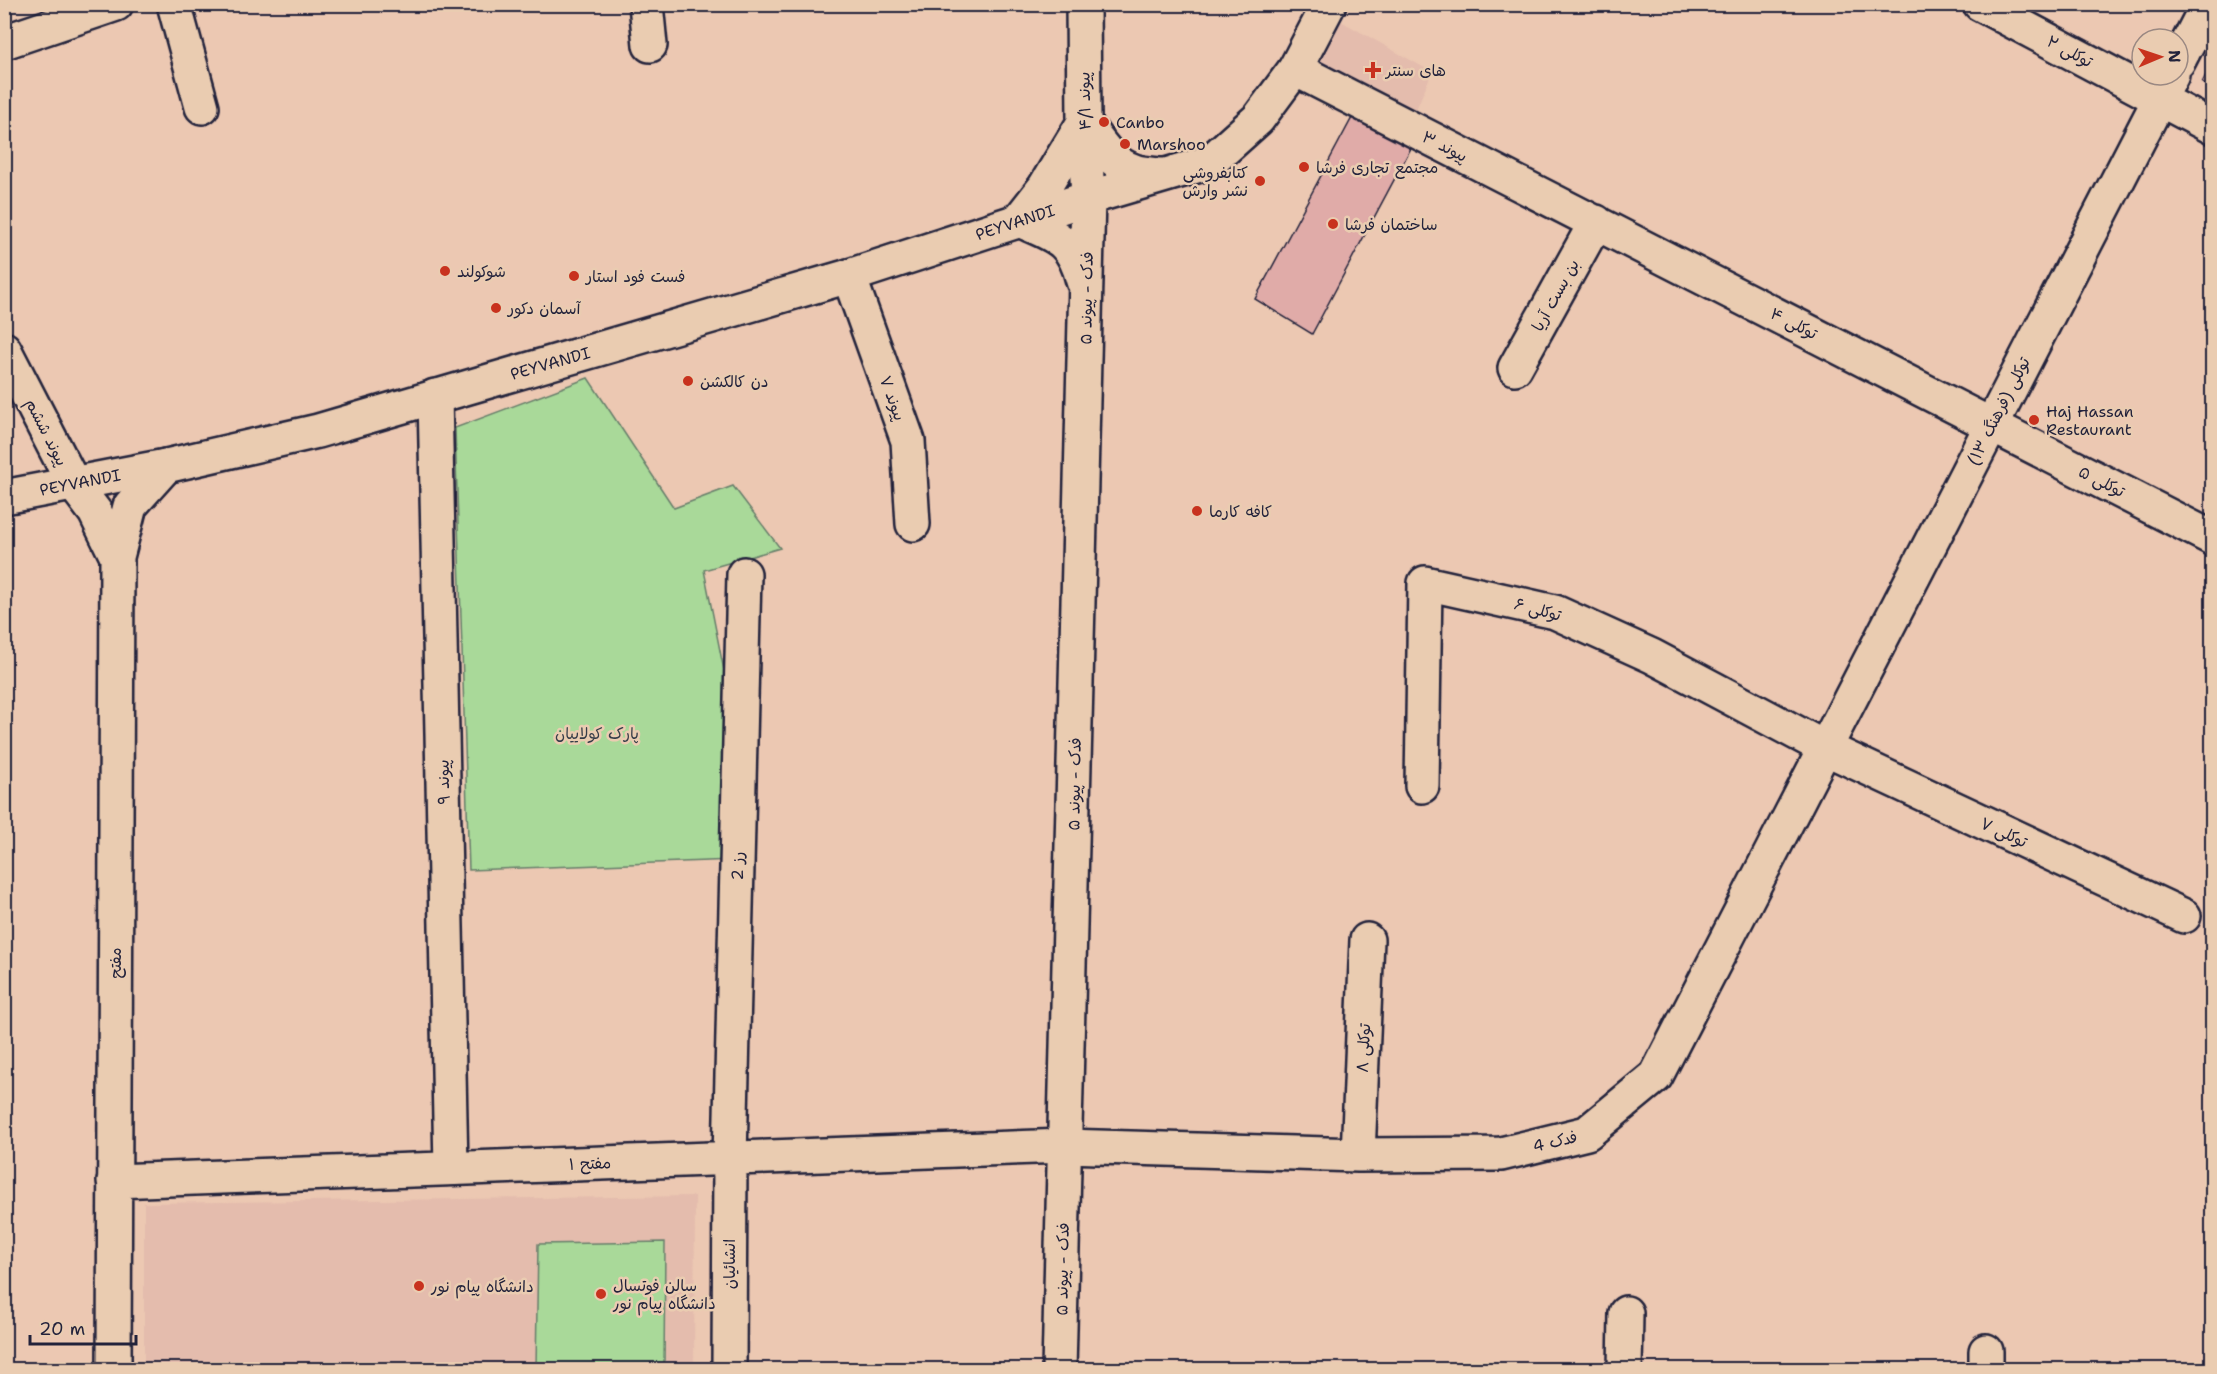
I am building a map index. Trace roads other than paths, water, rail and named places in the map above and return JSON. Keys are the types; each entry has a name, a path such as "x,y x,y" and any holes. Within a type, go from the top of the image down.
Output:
{"street":[{"path":"4,42 116,4"},
{"path":"174,4 202,107"},
{"path":"646,4 650,45"},
{"name":"پیوند ۴/۱","path":"1083,4 1084,122 1088,198"},
{"path":"1086,291 1074,253 1068,245 1050,233 1019,220 1044,188 1084,122 1105,151 1119,164 1135,172 1168,176 1210,162 1258,119 1295,69 1329,4"},
{"name":"توکلی ۲","path":"1980,4 2130,71"},
{"path":"2190,39 2208,4"},
{"name":"پیوند ۳","path":"1295,69 1596,222"},
{"name":"توکلی ۲","path":"2166,87 2212,127"},
{"name":"توکلی (فرهنگ ۱۳)","path":"1825,748 2166,87"},
{"name":"PEYVANDI","path":"4,497 166,466 318,431 849,276 1088,198 1168,176"},
{"name":"فدک - پیوند ۵","path":"1059,1370 1088,198"},
{"name":"بن بست آریا","path":"1515,368 1596,222"},
{"name":"توکلی ۴","path":"1596,222 1991,424"},
{"name":"پیوند ۷","path":"849,276 908,441 913,524"},
{"name":"پیوند ششم","path":"4,349 73,483 95,512 117,557"},
{"name":"پیوند ۹","path":"435,396 452,1168"},
{"name":"توکلی ۵","path":"1991,424 2212,538"},
{"path":"117,557 130,506 166,466"},
{"name":"مفتح","path":"114,1370 117,557"},
{"name":"رز 2","path":"729,1158 744,574"},
{"name":"توکلی ۶","path":"1422,786 1425,583 1555,612 1652,656 1825,748"},
{"name":"فدک 4","path":"1065,1146 1358,1155 1501,1154 1587,1133 1656,1076 1825,748"},
{"name":"توکلی ۷","path":"1825,748 2184,916"},
{"name":"توکلی ۸","path":"1358,1155 1367,940"},
{"name":"مفتح ۱","path":"114,1181 1065,1146"},
{"name":"انشائیان","path":"729,1158 729,1370"},
{"path":"1625,1370 1626,1313"}],"place":[{"name":"های سنتر","path":"1373,70"},
{"name":"Canbo","path":"1104,122"},
{"name":"Marshoo","path":"1125,144"},
{"name":"مجتمع تجاری فرشا","path":"1304,167"},
{"name":"کتابفروشی نشر وارش","path":"1260,181"},
{"name":"ساختمان فرشا","path":"1333,224"},
{"name":"شوکولند","path":"445,271"},
{"name":"فست فود استار","path":"574,276"},
{"name":"آسمان دکور","path":"496,308"},
{"name":"دن کالکشن","path":"688,381"},
{"name":"Haj Hassan Restaurant","path":"2034,420"},
{"name":"کافه کارما","path":"1197,511"},
{"name":"دانشگاه پیام نور","path":"419,1286"},
{"name":"سالن فوتسال دانشگاه پیام نور","path":"601,1294"}],"park label":[{"name":"پارک کولاییان","path":"597,733"}]}
